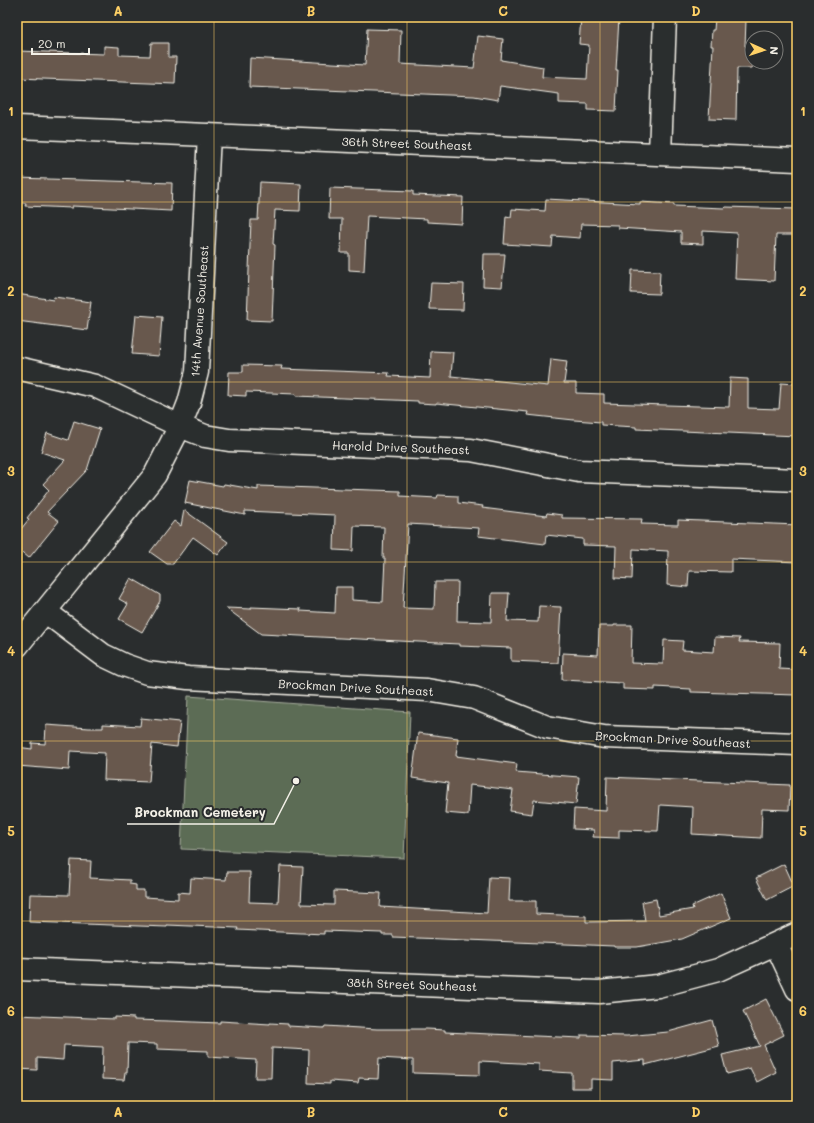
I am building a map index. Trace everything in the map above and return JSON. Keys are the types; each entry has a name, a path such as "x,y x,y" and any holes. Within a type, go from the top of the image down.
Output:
{"street":[{"path":"660,154 665,17"},
{"name":"36th Street Southeast","path":"17,127 797,160"},
{"name":"14th Avenue Southeast","path":"17,646 46,612 155,475 180,426 189,403 197,372 209,135"},
{"name":"Harold Drive Southeast","path":"17,368 95,386 180,426 205,436 229,440 471,450 579,471 797,480"},
{"name":"Brockman Drive Southeast","path":"46,612 103,655 124,666 147,673 188,678 427,690 474,698 547,727 604,737 797,744"},
{"name":"38th Street Southeast","path":"17,968 598,992 658,986 718,970 797,934"},
{"path":"776,944 797,989"}],"green space":[{"path":"188,696 410,712 404,858 181,849"}],"building":[{"path":"581,17 619,18 616,70 618,70 616,111 588,110 588,104 559,103 559,94 500,86 498,100 474,96 249,87 250,58 365,65 367,29 401,30 400,64 474,68 478,36 503,39 501,60 543,67 542,77 587,79 589,45 579,44"},
{"path":"715,18 746,20 746,30 744,30 744,68 737,68 736,120 709,119 713,46 711,46 712,30 714,30"},
{"path":"151,43 168,43 168,57 176,57 175,84 17,78 17,51 104,54 104,46 119,47 119,55 150,56"},
{"path":"17,178 172,183 171,211 72,206 72,208 25,206 26,203 17,203"},
{"path":"260,182 301,184 300,211 275,210 272,321 247,320 251,220 258,220"},
{"path":"330,188 413,191 413,195 463,197 462,224 427,222 427,219 367,216 364,271 349,270 349,253 341,253 342,219 329,219"},
{"path":"546,199 640,204 640,202 674,204 674,206 724,208 797,209 797,235 776,235 774,281 735,279 737,233 703,231 703,244 681,243 681,232 618,228 618,225 581,224 580,238 553,236 552,247 504,244 506,216 511,217 512,209 545,211"},
{"path":"484,254 505,254 502,287 483,286"},
{"path":"632,270 660,271 659,294 631,293"},
{"path":"431,283 464,284 463,310 429,309"},
{"path":"17,294 53,300 54,297 91,302 87,330 17,321"},
{"path":"136,315 162,317 159,356 132,354"},
{"path":"431,351 453,352 451,376 548,386 551,359 567,361 564,383 576,383 576,393 604,394 604,403 729,407 730,378 748,379 748,408 779,409 781,383 796,384 794,410 797,410 797,436 636,429 636,427 601,425 601,422 527,415 528,412 436,403 418,403 418,401 296,396 296,394 246,392 246,396 228,395 229,372 243,372 243,365 282,366 281,369 389,373 388,376 430,378"},
{"path":"74,421 100,429 87,470 47,512 59,521 29,558 17,548 17,534 29,519 27,518 49,490 43,484 65,460 41,452 47,433 68,440"},
{"path":"190,480 258,490 258,486 400,491 400,496 437,498 438,495 458,496 458,503 483,506 482,508 546,516 547,513 562,515 562,518 642,519 641,524 678,525 678,520 797,525 797,562 731,559 731,572 689,571 688,587 667,585 668,551 633,549 632,579 615,578 616,546 583,545 583,539 546,535 545,544 478,536 479,528 408,524 403,608 434,609 435,582 458,582 457,621 491,622 492,593 509,593 507,621 538,622 539,606 561,607 558,663 511,661 511,648 261,634 226,608 251,609 251,607 301,609 300,611 335,613 336,587 352,587 352,600 383,602 385,558 383,558 384,527 354,526 353,551 334,550 335,515 245,511 245,515 185,503"},
{"path":"184,510 228,542 218,555 193,537 173,564 167,564 150,552 174,521 181,526"},
{"path":"131,578 160,595 160,601 142,632 119,619 128,604 119,599"},
{"path":"632,625 631,663 663,664 664,640 683,641 682,650 714,652 715,637 740,638 739,642 780,643 779,669 797,670 797,695 691,692 691,689 655,687 655,690 623,689 623,683 562,680 563,653 598,655 599,626"},
{"path":"141,718 180,722 177,747 152,744 149,782 104,780 105,753 70,751 69,770 17,766 17,747 32,749 32,743 45,744 46,725 89,728 103,728 103,724 140,726"},
{"path":"418,733 458,738 456,756 517,764 516,772 579,777 576,804 534,800 532,814 510,811 513,790 470,785 468,815 445,813 448,783 412,778"},
{"path":"607,777 790,785 789,810 762,809 761,838 692,834 693,807 660,805 658,831 619,830 619,838 593,837 594,830 573,829 574,809 606,811"},
{"path":"71,860 91,861 90,878 130,880 130,884 136,885 136,890 144,890 144,897 178,899 178,892 190,893 191,878 226,880 227,872 250,872 249,902 278,903 280,866 303,867 301,904 334,905 334,891 381,893 380,907 487,913 489,877 510,878 509,901 536,901 536,914 586,916 586,922 645,921 642,902 656,899 659,915 693,909 692,906 721,893 731,918 682,939 637,947 393,937 393,935 382,935 382,933 324,931 324,934 167,925 167,927 29,922 30,894 69,895"},
{"path":"784,864 794,886 767,900 756,878"},
{"path":"766,999 784,1035 764,1045 776,1072 757,1082 750,1068 727,1074 722,1055 760,1046 743,1011"},
{"path":"17,1015 115,1019 115,1017 134,1018 134,1020 220,1023 220,1021 270,1023 288,1024 288,1026 324,1028 325,1026 377,1029 427,1029 445,1030 445,1032 581,1038 581,1035 627,1036 668,1032 712,1020 719,1046 645,1065 645,1060 613,1063 613,1080 591,1079 591,1088 572,1088 572,1073 539,1071 539,1064 480,1061 480,1075 413,1073 413,1060 379,1058 378,1079 359,1078 358,1083 330,1081 330,1084 308,1083 309,1050 272,1048 271,1078 255,1078 256,1060 208,1057 208,1051 157,1049 157,1044 128,1043 127,1073 125,1073 124,1080 102,1079 103,1047 64,1045 63,1060 37,1058 37,1070 17,1069"}],"place":[{"name":"Brockman Cemetery","path":"296,781"}]}
